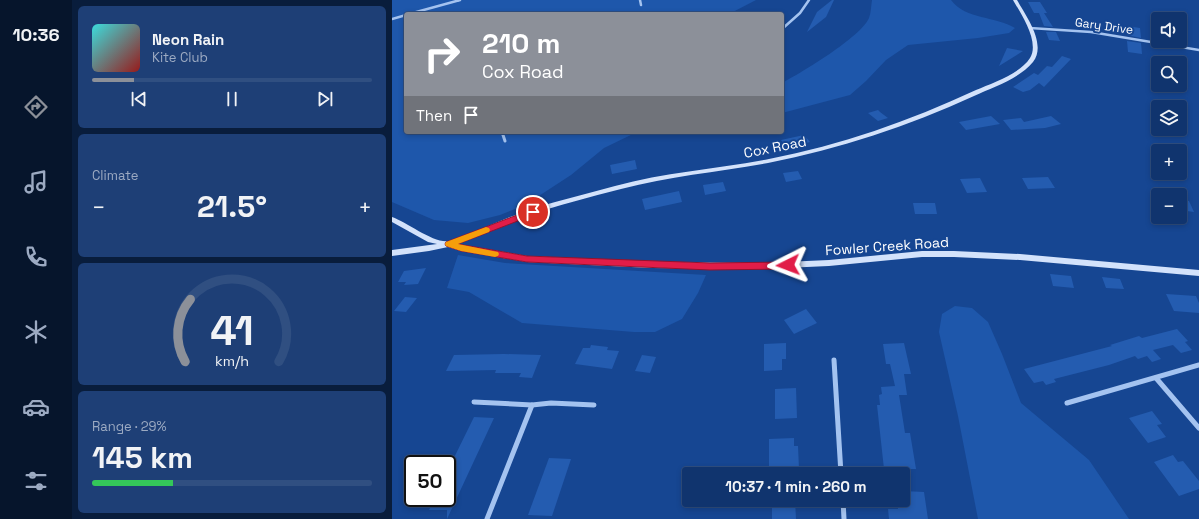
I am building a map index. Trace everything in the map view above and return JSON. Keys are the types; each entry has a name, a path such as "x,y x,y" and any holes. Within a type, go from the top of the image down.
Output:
{"street":[{"path":"420,12 460,0"},
{"path":"640,0 641,5"},
{"path":"784,27 800,12 809,0"},
{"name":"Cox Road","path":"449,244 522,216 616,188 670,177 796,156 858,139 909,122 952,104 1022,68 1031,61 1035,54 1035,45 1030,28 1015,0"},
{"path":"392,19 404,16"},
{"name":"Gary Drive","path":"1030,28 1091,32 1199,50"},
{"path":"503,134 505,141"},
{"name":"Fowler Creek Road","path":"392,219 431,240 468,250 527,259 652,265 760,266 830,263 922,254 954,254 1020,257 1199,273"},
{"path":"392,254 449,244"},
{"path":"834,360 841,467"},
{"path":"1067,404 1199,365"},
{"path":"1156,378 1199,428"},
{"path":"474,402 532,405 551,403 594,405"},
{"path":"487,519 532,405"},
{"path":"843,507 844,519"}],"shaded area":[{"path":"392,0 756,0 733,12 404,12 404,134 633,134 604,148 571,175 525,205 500,215 468,223 434,220 392,202"},
{"path":"872,0 951,0 965,11 999,21 1015,28 1009,33 978,38 908,45 886,60 850,95 784,112 784,82 830,54 855,35 864,26 871,12"},
{"path":"458,255 505,263 706,275 698,293 682,319 655,332 634,332 522,323 469,292 447,288"},
{"path":"955,306 972,308 988,322 1021,403 1089,460 1129,519 978,519 958,416 939,332 942,314"}],"building":[{"path":"834,0 826,17 807,32 817,12"},
{"path":"1028,2 1040,2 1047,13 1044,13 1053,27 1044,26 1039,13 1034,13"},
{"path":"1126,26 1140,28 1141,38 1127,35"},
{"path":"1046,32 1056,32 1060,41 1049,40"},
{"path":"1127,41 1141,43 1142,54 1128,52"},
{"path":"1007,48 1023,51 999,66"},
{"path":"1062,56 1071,59 1044,87 1039,83 1030,90 1023,92 1013,87 1034,73 1038,75 1047,66 1052,67"},
{"path":"878,110 888,118 878,121 868,113"},
{"path":"991,116 1000,124 966,130 959,122"},
{"path":"1051,116 1061,124 1045,128 1011,130 1003,120 1021,118 1024,122"},
{"path":"804,135 810,142 787,148 781,140"},
{"path":"635,160 637,169 612,174 610,165"},
{"path":"798,171 802,179 786,182 783,173"},
{"path":"1048,177 1055,188 1028,189 1022,178"},
{"path":"980,178 987,192 967,193 960,179"},
{"path":"723,182 726,191 705,195 703,185"},
{"path":"679,191 682,202 645,210 642,199"},
{"path":"1187,201 1189,201 1194,212 1187,211"},
{"path":"913,203 935,203 937,214 915,214"},
{"path":"426,268 418,284 404,285 406,282 398,282 404,271"},
{"path":"1050,274 1071,276 1074,288 1053,286"},
{"path":"1102,277 1120,279 1124,289 1106,288"},
{"path":"1166,294 1196,296 1199,303 1199,313 1174,311"},
{"path":"405,297 417,298 406,312 394,311"},
{"path":"806,309 817,323 794,334 784,320"},
{"path":"1177,329 1188,341 1185,342 1192,350 1181,353 1173,345 1153,350 1161,359 1152,362 1147,356 1138,359 1135,356 1109,365 1054,379 1056,382 1046,385 1043,381 1034,383 1024,369 1112,346 1110,345 1139,336 1142,338"},
{"path":"786,343 786,359 782,359 782,370 764,371 764,344"},
{"path":"904,343 911,374 904,374 907,395 899,395 905,433 910,433 916,469 910,469 910,467 884,467 877,405 880,405 879,395 882,394 881,387 895,386 890,364 886,364 883,344"},
{"path":"591,345 608,347 607,350 619,351 612,369 575,364 583,348 590,348"},
{"path":"454,355 541,355 532,378 519,377 521,373 495,373 496,370 446,371"},
{"path":"642,355 656,357 650,373 635,371"},
{"path":"796,388 797,418 775,419 775,389"},
{"path":"1152,411 1162,424 1157,425 1166,437 1148,443 1129,418"},
{"path":"474,417 494,418 456,500 455,455"},
{"path":"794,438 794,446 798,446 799,467 769,467 769,439"},
{"path":"1173,455 1178,462 1183,461 1199,481 1199,489 1179,496 1154,462"},
{"path":"549,458 571,459 552,516 528,515"},
{"path":"910,491 924,492 928,519 889,519 888,509 898,509 898,507 910,507"},
{"path":"430,507 453,507 447,519 447,510 429,510"},
{"path":"772,507 795,507 796,519 772,519"}],"slow traffic":[{"path":"486,230 449,244 461,248 495,254"}],"route":[{"path":"533,212 449,244 476,251 527,259 710,267 788,265"}]}
